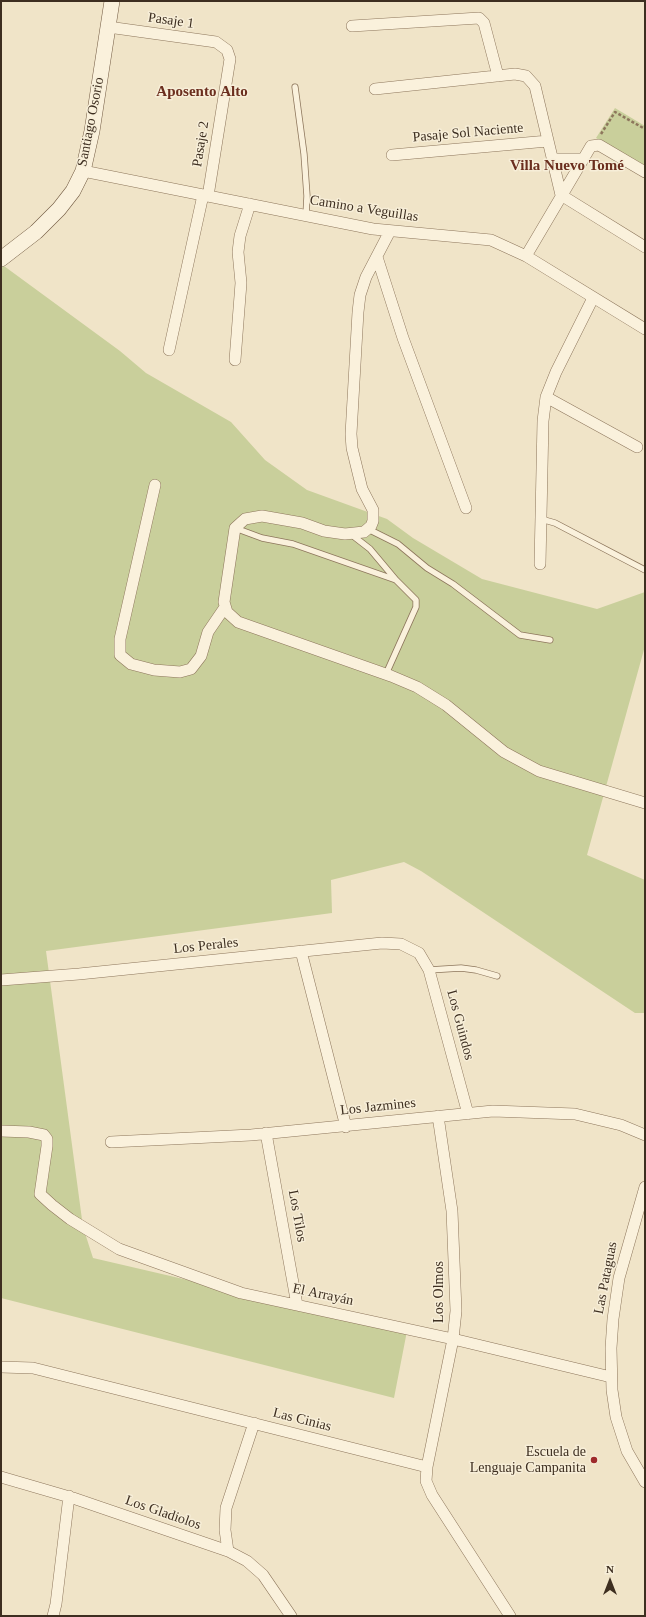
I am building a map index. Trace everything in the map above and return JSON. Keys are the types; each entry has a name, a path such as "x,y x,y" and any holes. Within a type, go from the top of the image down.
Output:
{"street":[{"name":"Santiago Osorio","path":"1,259 36,232 59,209 73,191 83,171 92,131 112,1"},
{"path":"352,26 477,18 482,19 498,76"},
{"name":"Pasaje 1","path":"108,27 216,42 227,50"},
{"name":"Pasaje 2","path":"169,350 206,195 230,59 227,50"},
{"path":"375,89 498,76 526,76 532,82 561,195 645,248"},
{"name":"Pasaje Sol Naciente","path":"392,155 548,141"},
{"path":"526,256 589,147 596,144 645,172"},
{"path":"552,160 582,159"},
{"name":"Camino a Veguillas","path":"83,171 390,231 480,238 501,243 526,256 645,329"},
{"path":"235,360 241,283 238,252 240,236 250,204"},
{"path":"390,231 363,286 359,304 351,434 354,462 362,489 373,510 373,521 368,529 360,534 351,534 324,531 302,523 262,516 245,519 235,528 225,597 225,607 230,616 238,622 386,674 429,694 446,705 504,752 524,764 554,777 645,803"},
{"path":"377,257 403,338 466,508"},
{"path":"540,564 543,421 546,398 556,372 593,298"},
{"path":"546,398 637,447"},
{"path":"155,485 120,639 120,655 130,664 154,670 180,672 191,668 201,656 208,632 225,607"},
{"name":"Los Perales","path":"1,980 79,974 382,943 401,944 414,949"},
{"name":"Los Guindos","path":"414,949 423,958 429,970 468,1114"},
{"path":"301,951 346,1127"},
{"name":"Los Jazmines","path":"111,1142 346,1127 493,1111 575,1114 621,1126 645,1135"},
{"name":"Los Olmos","path":"427,1467 453,1339 456,1286 452,1211 447,1164 438,1116"},
{"name":"El Arrayán","path":"1,1131 29,1132 44,1135 47,1139 47,1146 40,1194 52,1205 119,1249 241,1293 453,1339 611,1377"},
{"name":"Los Tilos","path":"266,1133 298,1305"},
{"name":"Las Pataguas","path":"611,1377 613,1318 619,1278 645,1187"},
{"name":"Las Cinias","path":"1,1367 33,1368 427,1467"},
{"path":"611,1377 613,1404 621,1434 627,1451 645,1482"},
{"path":"228,1551 224,1530 226,1508 254,1424"},
{"path":"427,1467 426,1481 432,1495 510,1616"},
{"name":"Los Gladiolos","path":"1,1477 68,1496 228,1551 247,1561 259,1572 291,1616"},
{"path":"52,1616 56,1604 68,1496"}],"lane":[{"path":"295,87 305,168 307,196 306,215"},
{"path":"541,519 555,523 645,570"},
{"path":"235,528 262,538 293,544 396,580"},
{"path":"368,529 398,544 427,568 453,584 520,635 550,640"},
{"path":"351,534 370,549 396,580 416,600 416,607 386,674"},
{"path":"429,970 461,968 476,970 497,976"}],"path":[{"path":"603,138 600,136 615,112 645,129"}],"green space":[{"path":"615,108 645,126 645,167 596,138"},
{"path":"4,266 120,351 146,373 231,422 265,460 307,490 387,519 413,538 482,579 597,609 645,592 645,646 587,855 645,880 645,1013 635,1013 421,871 404,862 331,880 332,913 46,951 83,1227 93,1258 407,1331 394,1398 1,1298 1,268"}],"place":[{"name":"Escuela de Lenguaje Campanita","path":"594,1460"}],"district":[{"name":"Aposento Alto","path":"202,92"},
{"name":"Villa Nuevo Tomé","path":"567,166"}]}
